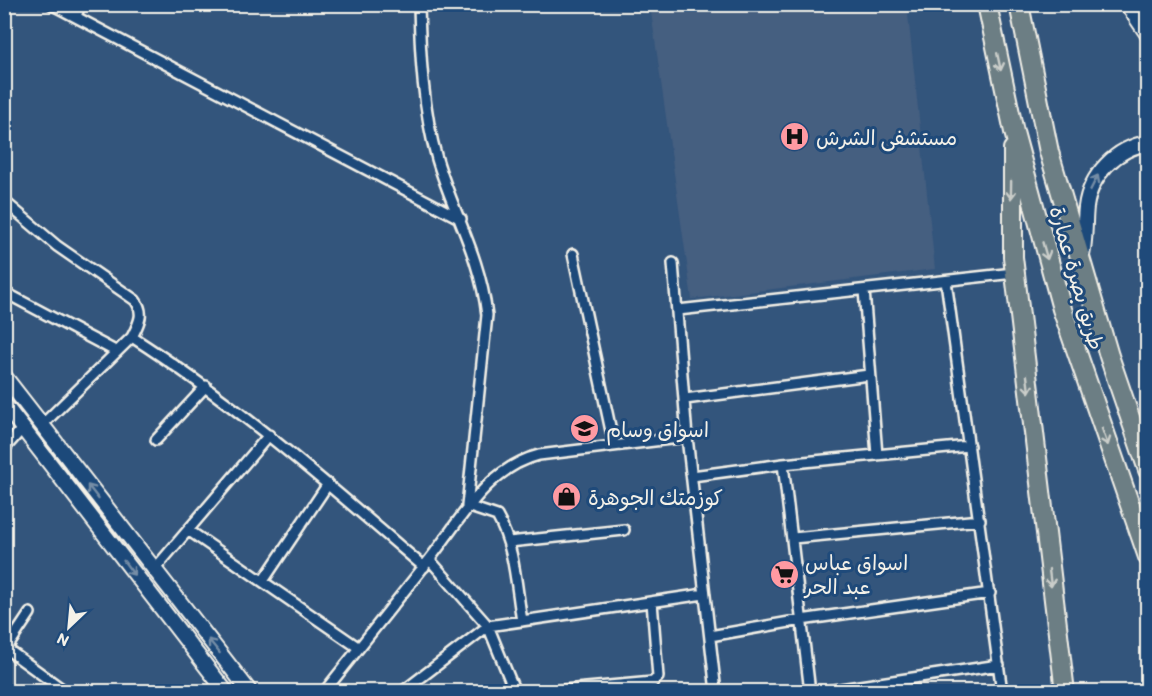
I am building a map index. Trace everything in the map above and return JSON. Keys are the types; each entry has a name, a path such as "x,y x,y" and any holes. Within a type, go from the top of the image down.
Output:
{"highway":[{"name":"طريق بصرة عمارة","path":"987,4 1014,132 1079,366 1148,556"},
{"name":"طريق بصرة عمارة","path":"1019,4 1049,152 1080,261 1148,470"},
{"path":"1014,132 1011,216 1014,273 1065,692"}],"street":[{"path":"51,4 461,219"},
{"path":"76,17 80,4"},
{"path":"418,4 427,104 437,159 461,219 484,287 487,315 467,506"},
{"path":"1127,4 1148,35"},
{"path":"1080,261 1084,242 1086,205 1097,176 1118,155 1148,143"},
{"path":"4,201 57,246 135,300 141,315 132,337 41,426"},
{"path":"573,254 614,445"},
{"path":"673,263 687,437 716,692"},
{"path":"678,310 1014,273"},
{"path":"946,281 1002,692"},
{"path":"864,290 877,455"},
{"path":"4,292 117,352"},
{"path":"132,337 206,386 427,563 488,626 515,692"},
{"path":"685,399 869,375"},
{"path":"4,376 250,692"},
{"path":"156,440 206,386"},
{"path":"4,404 226,692"},
{"path":"4,449 22,429"},
{"path":"154,570 269,435"},
{"path":"324,692 427,563 467,506 502,473 526,459 614,445 687,437"},
{"path":"692,476 783,464 969,446"},
{"path":"783,464 810,692"},
{"path":"60,478 73,467"},
{"path":"263,581 328,484"},
{"path":"467,506 496,516 509,542 522,621"},
{"path":"793,538 980,520"},
{"path":"188,530 359,648"},
{"path":"509,542 624,530"},
{"path":"710,636 801,620 990,593"},
{"path":"402,692 488,626 705,594"},
{"path":"542,692 653,682 658,677 652,602"},
{"path":"30,613 5,648 66,692"},
{"path":"820,692 999,665"}],"shaded area":[{"name":"مستشفى الشرش","path":"650,5 907,5 935,269 692,299"}],"place":[{"name":"مستشفى الشرش","path":"795,137"},
{"name":"اسواق وسام","path":"585,429"},
{"name":"كوزمتك الجوهرة","path":"567,497"},
{"name":"اسواق عباس عبد الحر","path":"784,574"}]}
